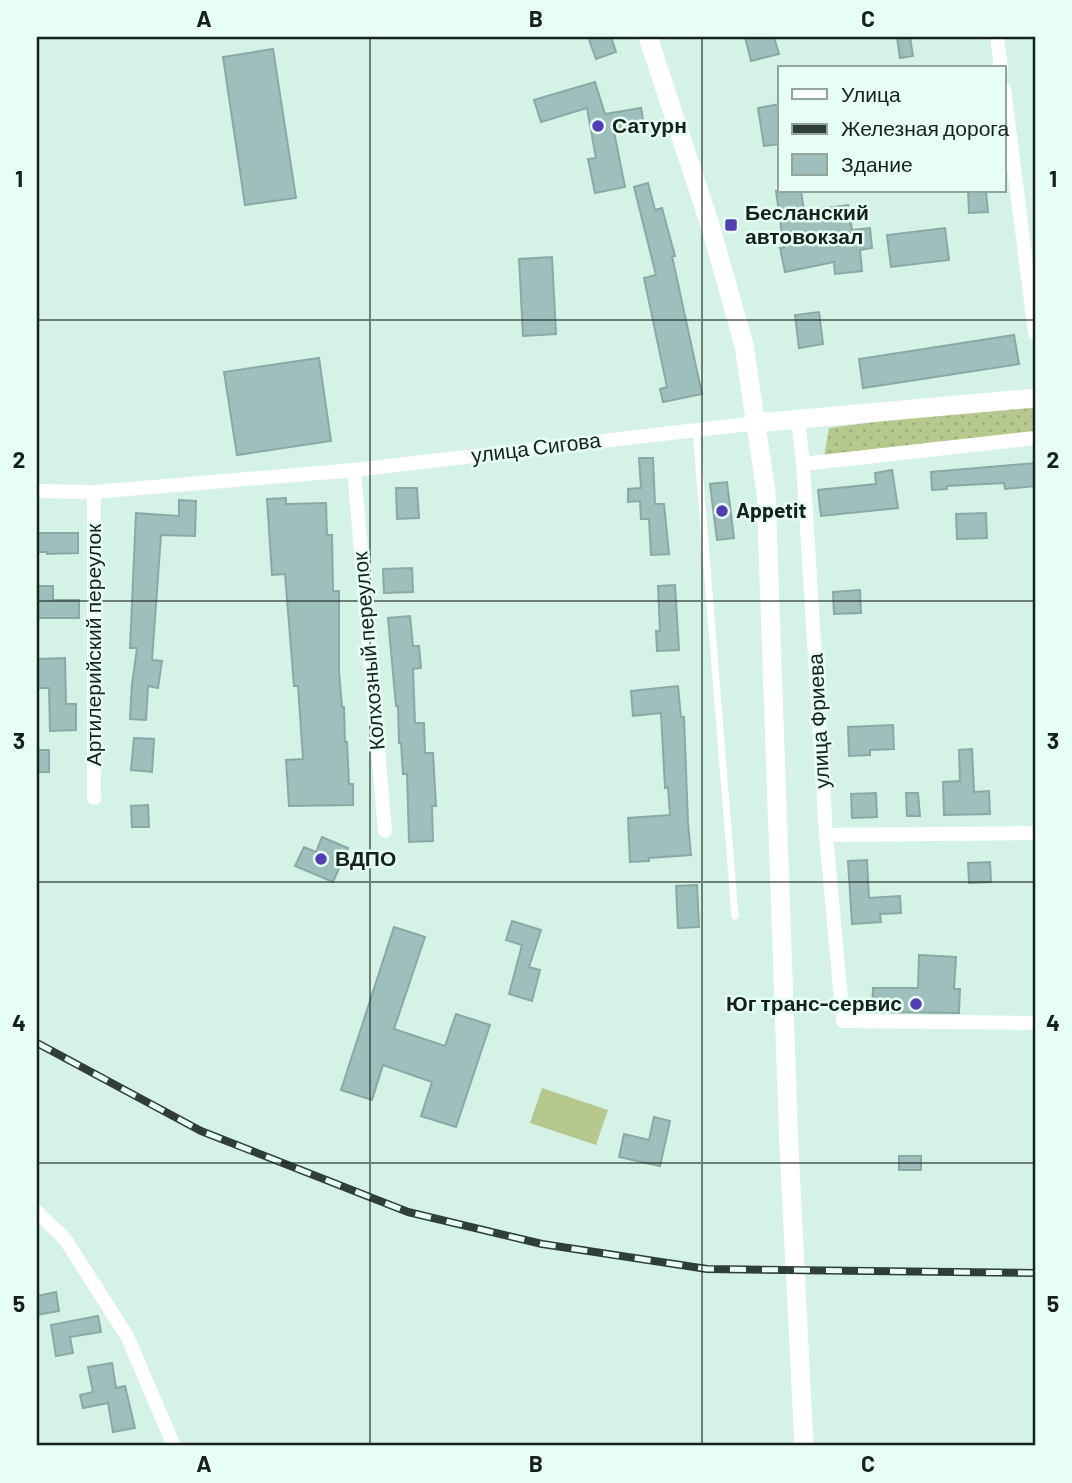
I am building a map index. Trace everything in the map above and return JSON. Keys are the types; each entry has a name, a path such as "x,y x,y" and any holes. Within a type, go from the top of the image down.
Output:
{"main road":[{"path":"648,37 710,225 744,345 766,492 802,1437"},
{"name":"улица Сигова","path":"757,423 1035,398"}],"street":[{"path":"997,37 1001,66"},
{"path":"1006,105 1035,333"},
{"name":"улица Фриева","path":"798,420 826,835 843,1021 1035,1023"},
{"name":"улица Сигова","path":"37,491 94,492 354,470 757,423"},
{"path":"803,464 1035,438"},
{"name":"Колхозный переулок","path":"354,470 385,831"},
{"name":"Артилерийский переулок","path":"94,492 94,798"},
{"path":"826,835 1035,833"},
{"path":"37,1212 65,1239 127,1336 174,1446"}],"lane":[{"path":"696,429 735,916"}],"green space":[{"path":"1035,401 1035,433 824,457 829,428"},
{"path":"542,1088 608,1110 596,1145 530,1123"}],"building":[{"path":"588,37 611,37 616,52 596,59"},
{"path":"745,37 774,37 779,54 751,61"},
{"path":"897,37 910,37 913,56 900,58"},
{"path":"273,49 296,198 245,205 223,57"},
{"path":"595,82 605,114 641,108 644,126 614,132 625,187 595,193 588,159 596,158 587,108 541,122 534,100"},
{"path":"778,104 778,144 764,146 758,108"},
{"path":"648,183 655,210 662,208 675,256 672,256 702,394 663,402 660,389 667,387 644,278 656,275 634,187"},
{"path":"776,191 801,192 804,211 848,205 852,230 870,228 872,248 860,250 862,271 835,274 834,262 785,272 780,248 784,248"},
{"path":"968,192 986,192 988,212 969,213"},
{"path":"945,228 949,260 891,267 887,235"},
{"path":"552,257 556,334 523,336 519,259"},
{"path":"819,312 823,344 799,348 795,315"},
{"path":"1014,335 1019,364 863,388 859,359"},
{"path":"319,358 331,441 237,455 224,372"},
{"path":"639,458 653,458 655,504 664,504 669,554 651,555 649,519 641,519 640,501 628,502 628,489 641,488"},
{"path":"1035,463 1035,486 1005,489 1004,483 947,486 947,489 932,490 931,472"},
{"path":"892,470 898,508 821,516 818,490 876,484 875,473"},
{"name":"Appetit","path":"727,482 734,538 717,540 710,484"},
{"path":"396,488 417,488 419,518 397,519"},
{"path":"286,498 286,504 326,503 327,535 332,535 333,591 339,591 339,671 349,784 353,784 353,805 289,806 286,760 303,759 298,686 294,686 285,574 272,575 267,499"},
{"path":"179,500 196,501 195,536 161,535 152,660 162,661 158,688 148,686 146,720 130,719 137,648 130,648 136,513 179,516"},
{"path":"986,513 987,538 957,539 956,514"},
{"path":"37,533 78,533 78,553 37,552"},
{"path":"412,568 413,592 384,593 383,569"},
{"path":"675,585 679,650 657,651 656,631 660,631 658,586"},
{"path":"37,586 53,586 53,600 79,600 79,618 37,618"},
{"path":"860,590 861,613 834,614 833,592"},
{"path":"410,616 413,646 419,646 421,668 413,669 415,723 424,723 425,753 433,753 436,806 432,806 433,841 409,842 407,774 403,774 399,743 398,706 388,618"},
{"path":"65,658 66,704 76,704 76,730 50,731 49,688 37,688 37,659"},
{"path":"678,686 681,717 684,717 691,855 630,862 628,818 670,815 668,787 665,788 661,713 633,716 631,691"},
{"path":"893,725 894,749 870,750 870,755 849,756 848,727"},
{"path":"134,738 154,739 152,772 131,770"},
{"path":"972,749 974,792 989,791 990,814 944,815 943,782 960,781 959,750"},
{"path":"37,750 49,750 49,772 37,772"},
{"path":"876,793 877,817 852,818 851,794"},
{"path":"906,793 918,793 920,816 907,816"},
{"path":"148,805 149,827 132,827 131,806"},
{"name":"ВДПО","path":"322,837 348,848 333,882 295,866 304,847 316,852"},
{"path":"867,860 869,898 900,896 901,913 880,914 881,922 852,924 848,861"},
{"path":"990,862 991,882 969,883 968,863"},
{"path":"697,885 699,927 678,928 676,886"},
{"path":"512,921 541,930 529,967 540,970 532,1001 509,994 522,945 506,940"},
{"path":"394,927 425,937 394,1029 445,1046 456,1014 490,1025 456,1127 421,1116 432,1082 383,1065 372,1100 341,1090"},
{"name":"Юг транс-сервис","path":"919,955 956,957 954,989 960,989 959,1013 872,1012 873,988 918,988"},
{"path":"654,1117 670,1121 660,1166 619,1157 624,1134 649,1140"},
{"path":"899,1156 921,1156 921,1170 899,1170"},
{"path":"56,1292 59,1311 37,1315 37,1296"},
{"path":"98,1316 101,1332 70,1337 73,1353 56,1356 51,1325"},
{"path":"112,1363 116,1388 125,1386 135,1428 113,1432 108,1403 83,1408 80,1395 93,1392 88,1367"}],"railway":[{"path":"37,1043 201,1131 408,1212 542,1244 707,1269 1035,1273"}],"place":[{"name":"Сатурн","path":"598,126"},
{"name":"Бесланский автовокзал","path":"731,225"},
{"name":"Appetit","path":"722,511"},
{"name":"ВДПО","path":"321,859"},
{"name":"Юг транс-сервис","path":"916,1004"}]}
